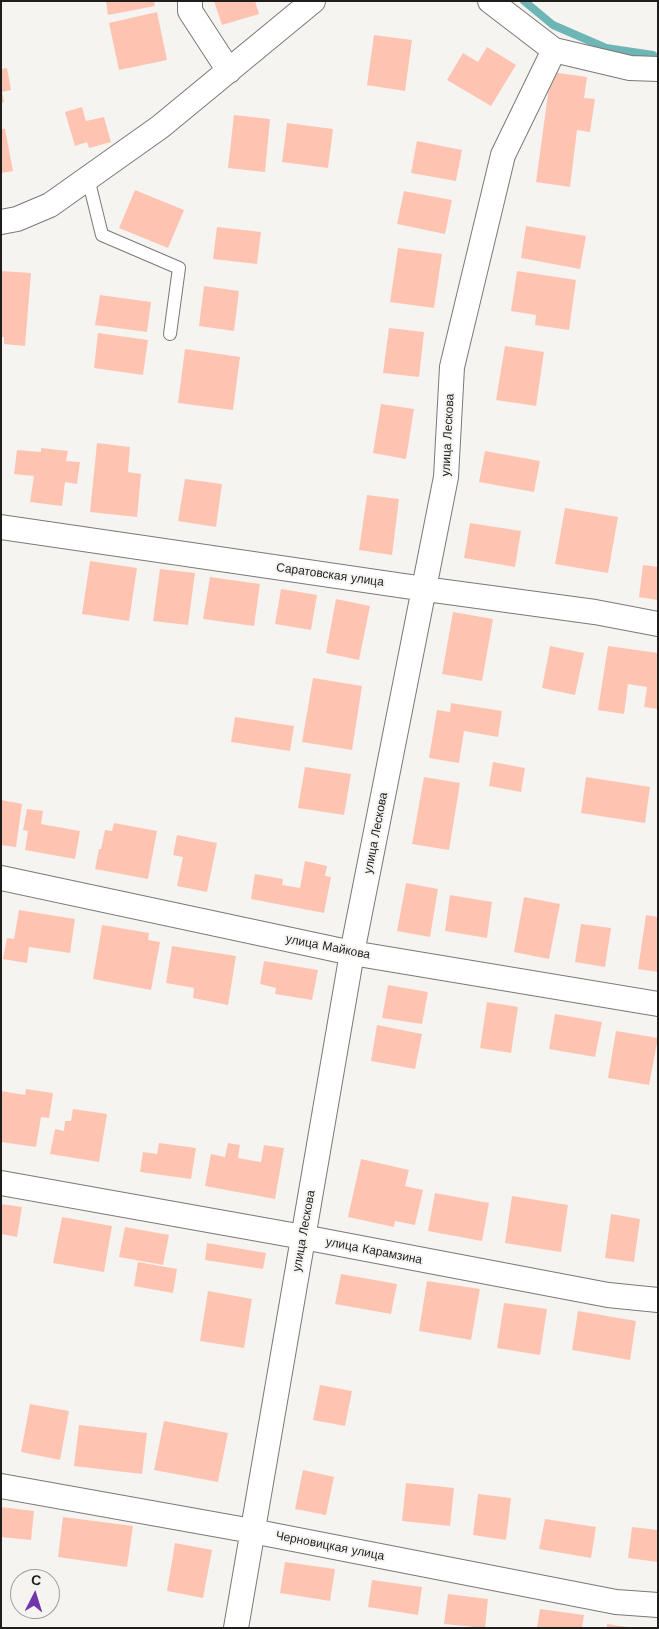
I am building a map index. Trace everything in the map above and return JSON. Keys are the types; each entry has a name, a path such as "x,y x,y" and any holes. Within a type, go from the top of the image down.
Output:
{"street":[{"path":"190,1 190,11 229,71"},
{"path":"1,222 17,219 50,205 160,128 312,1"},
{"path":"490,1 554,50 630,68 658,69"},
{"name":"улица Лескова","path":"236,1628 352,953 446,477 452,367 502,155 554,50"},
{"name":"Саратовская улица","path":"1,527 595,612 658,624"},
{"name":"улица Майкова","path":"1,878 352,953 658,1004"},
{"name":"улица Карамзина","path":"1,1183 303,1237 608,1295 658,1300"},
{"name":"Черновицкая улица","path":"1,1486 252,1531 616,1602 658,1605"}],"lane":[{"path":"88,178 102,235 179,268 170,334"}],"building":[{"path":"106,1 154,1 155,6 108,15"},
{"path":"214,1 255,1 259,14 222,25"},
{"path":"157,12 167,60 119,70 109,23"},
{"path":"374,35 412,40 405,91 367,85"},
{"path":"487,47 516,65 491,106 447,80 463,53 478,62"},
{"path":"7,68 11,90 2,92 4,102 1,103 1,69"},
{"path":"551,72 587,77 584,98 595,99 590,132 577,130 570,187 536,182"},
{"path":"82,107 86,121 104,117 111,142 89,148 87,142 75,146 65,112"},
{"path":"234,115 270,119 265,172 228,168"},
{"path":"287,123 333,129 328,168 282,162"},
{"path":"1,129 5,129 13,171 1,173"},
{"path":"417,141 462,150 456,181 411,173"},
{"path":"135,190 184,210 168,248 119,228"},
{"path":"404,191 452,200 445,234 397,224"},
{"path":"526,226 586,236 580,269 521,258"},
{"path":"217,227 261,232 257,264 213,259"},
{"path":"398,248 442,254 434,308 390,302"},
{"path":"1,271 31,273 25,346 4,344 4,337 1,337"},
{"path":"517,271 576,280 569,330 535,325 536,315 511,311"},
{"path":"204,286 239,291 234,331 199,326"},
{"path":"100,295 151,302 147,332 95,325"},
{"path":"389,328 424,332 419,377 383,373"},
{"path":"98,333 148,340 143,375 94,368"},
{"path":"505,346 544,352 536,406 496,400"},
{"path":"185,349 240,357 233,410 178,403"},
{"path":"381,404 414,409 406,459 373,453"},
{"path":"97,443 130,447 128,472 141,474 137,517 90,512"},
{"path":"41,448 68,451 66,461 80,462 77,484 65,482 62,506 30,502 34,476 14,474 17,450 41,452"},
{"path":"485,451 540,461 534,492 479,482"},
{"path":"185,479 222,484 216,527 178,521"},
{"path":"367,495 399,499 392,555 359,550"},
{"path":"565,508 618,517 608,573 555,564"},
{"path":"470,523 521,531 515,567 464,558"},
{"path":"90,561 137,568 129,621 82,614"},
{"path":"643,565 658,567 658,600 639,597"},
{"path":"160,569 195,573 188,625 153,621"},
{"path":"210,577 260,584 254,626 203,619"},
{"path":"281,589 317,595 311,630 275,624"},
{"path":"336,599 370,606 359,660 326,653"},
{"path":"453,612 493,619 482,681 442,674"},
{"path":"550,646 584,653 575,695 542,688"},
{"path":"608,646 658,653 658,709 644,707 647,687 628,684 624,714 598,710"},
{"path":"313,678 362,686 352,750 302,742"},
{"path":"451,703 502,711 498,737 464,731 459,763 429,758 437,710 450,712"},
{"path":"235,717 294,726 290,751 231,742"},
{"path":"493,762 525,768 521,792 489,786"},
{"path":"305,767 351,774 344,815 298,808"},
{"path":"424,777 460,783 449,850 412,844"},
{"path":"586,777 650,787 645,823 581,813"},
{"path":"1,800 22,804 16,847 1,845"},
{"path":"27,809 43,811 41,824 80,831 75,859 25,850 28,831 23,830"},
{"path":"114,823 157,831 148,879 95,869 105,830 112,831"},
{"path":"177,835 217,843 207,892 177,886 183,857 173,855"},
{"path":"305,861 327,866 325,876 331,877 324,913 251,899 255,874 283,879 282,885 300,888"},
{"path":"406,883 438,889 430,937 397,931"},
{"path":"450,895 492,902 487,938 445,931"},
{"path":"524,897 560,904 549,959 514,952"},
{"path":"19,910 75,919 70,953 29,947 27,963 3,959 7,938 14,939"},
{"path":"646,915 658,917 658,972 638,969"},
{"path":"581,924 611,928 605,967 575,962"},
{"path":"102,925 149,933 148,940 160,942 151,990 93,979"},
{"path":"172,946 236,956 228,1005 193,998 194,988 166,983"},
{"path":"264,961 318,970 312,1000 275,994 276,988 260,984"},
{"path":"388,985 428,992 422,1024 382,1018"},
{"path":"487,1002 518,1007 511,1053 480,1048"},
{"path":"555,1014 602,1022 595,1057 549,1049"},
{"path":"377,1025 422,1034 415,1069 371,1061"},
{"path":"616,1031 658,1038 649,1085 608,1078"},
{"path":"26,1089 53,1093 49,1118 41,1117 36,1147 1,1142 1,1091 25,1095"},
{"path":"73,1109 107,1114 99,1162 50,1154 55,1129 64,1131 65,1121 71,1121"},
{"path":"159,1143 196,1148 191,1179 140,1172 143,1152 157,1154"},
{"path":"228,1143 240,1145 238,1158 261,1162 264,1145 284,1148 275,1199 205,1186 211,1154 225,1157"},
{"path":"361,1159 409,1170 405,1186 423,1190 415,1225 395,1221 394,1227 348,1217"},
{"path":"435,1193 489,1203 482,1241 428,1231"},
{"path":"512,1196 568,1205 561,1252 505,1243"},
{"path":"1,1204 22,1207 17,1237 1,1234"},
{"path":"611,1214 640,1219 634,1262 605,1258"},
{"path":"62,1217 112,1226 104,1272 53,1263"},
{"path":"125,1227 169,1235 163,1265 119,1257"},
{"path":"207,1243 266,1253 263,1269 205,1260"},
{"path":"138,1262 177,1269 173,1293 134,1286"},
{"path":"341,1274 397,1284 391,1314 335,1304"},
{"path":"427,1281 480,1289 471,1340 419,1331"},
{"path":"208,1291 252,1299 244,1348 200,1341"},
{"path":"504,1303 547,1309 540,1355 497,1348"},
{"path":"578,1311 636,1321 630,1360 572,1350"},
{"path":"320,1385 352,1391 345,1426 313,1420"},
{"path":"30,1404 69,1411 60,1460 21,1452"},
{"path":"164,1421 228,1433 218,1482 154,1470"},
{"path":"79,1425 147,1433 142,1474 74,1466"},
{"path":"303,1470 334,1477 326,1515 295,1509"},
{"path":"406,1483 454,1488 450,1526 402,1521"},
{"path":"478,1494 511,1498 506,1540 473,1535"},
{"path":"1,1507 34,1511 31,1540 1,1537"},
{"path":"63,1517 133,1526 127,1567 58,1557"},
{"path":"545,1519 596,1527 591,1558 539,1549"},
{"path":"632,1527 658,1530 658,1562 628,1558"},
{"path":"175,1543 212,1550 203,1598 167,1591"},
{"path":"285,1562 335,1569 330,1601 280,1593"},
{"path":"372,1580 422,1587 418,1615 368,1607"},
{"path":"448,1594 488,1599 485,1628 444,1624"},
{"path":"540,1609 584,1615 582,1628 537,1628"},
{"path":"607,1624 627,1627 627,1628 607,1628"}],"waterway":[{"path":"524,1 553,25 606,48 653,55"}]}
